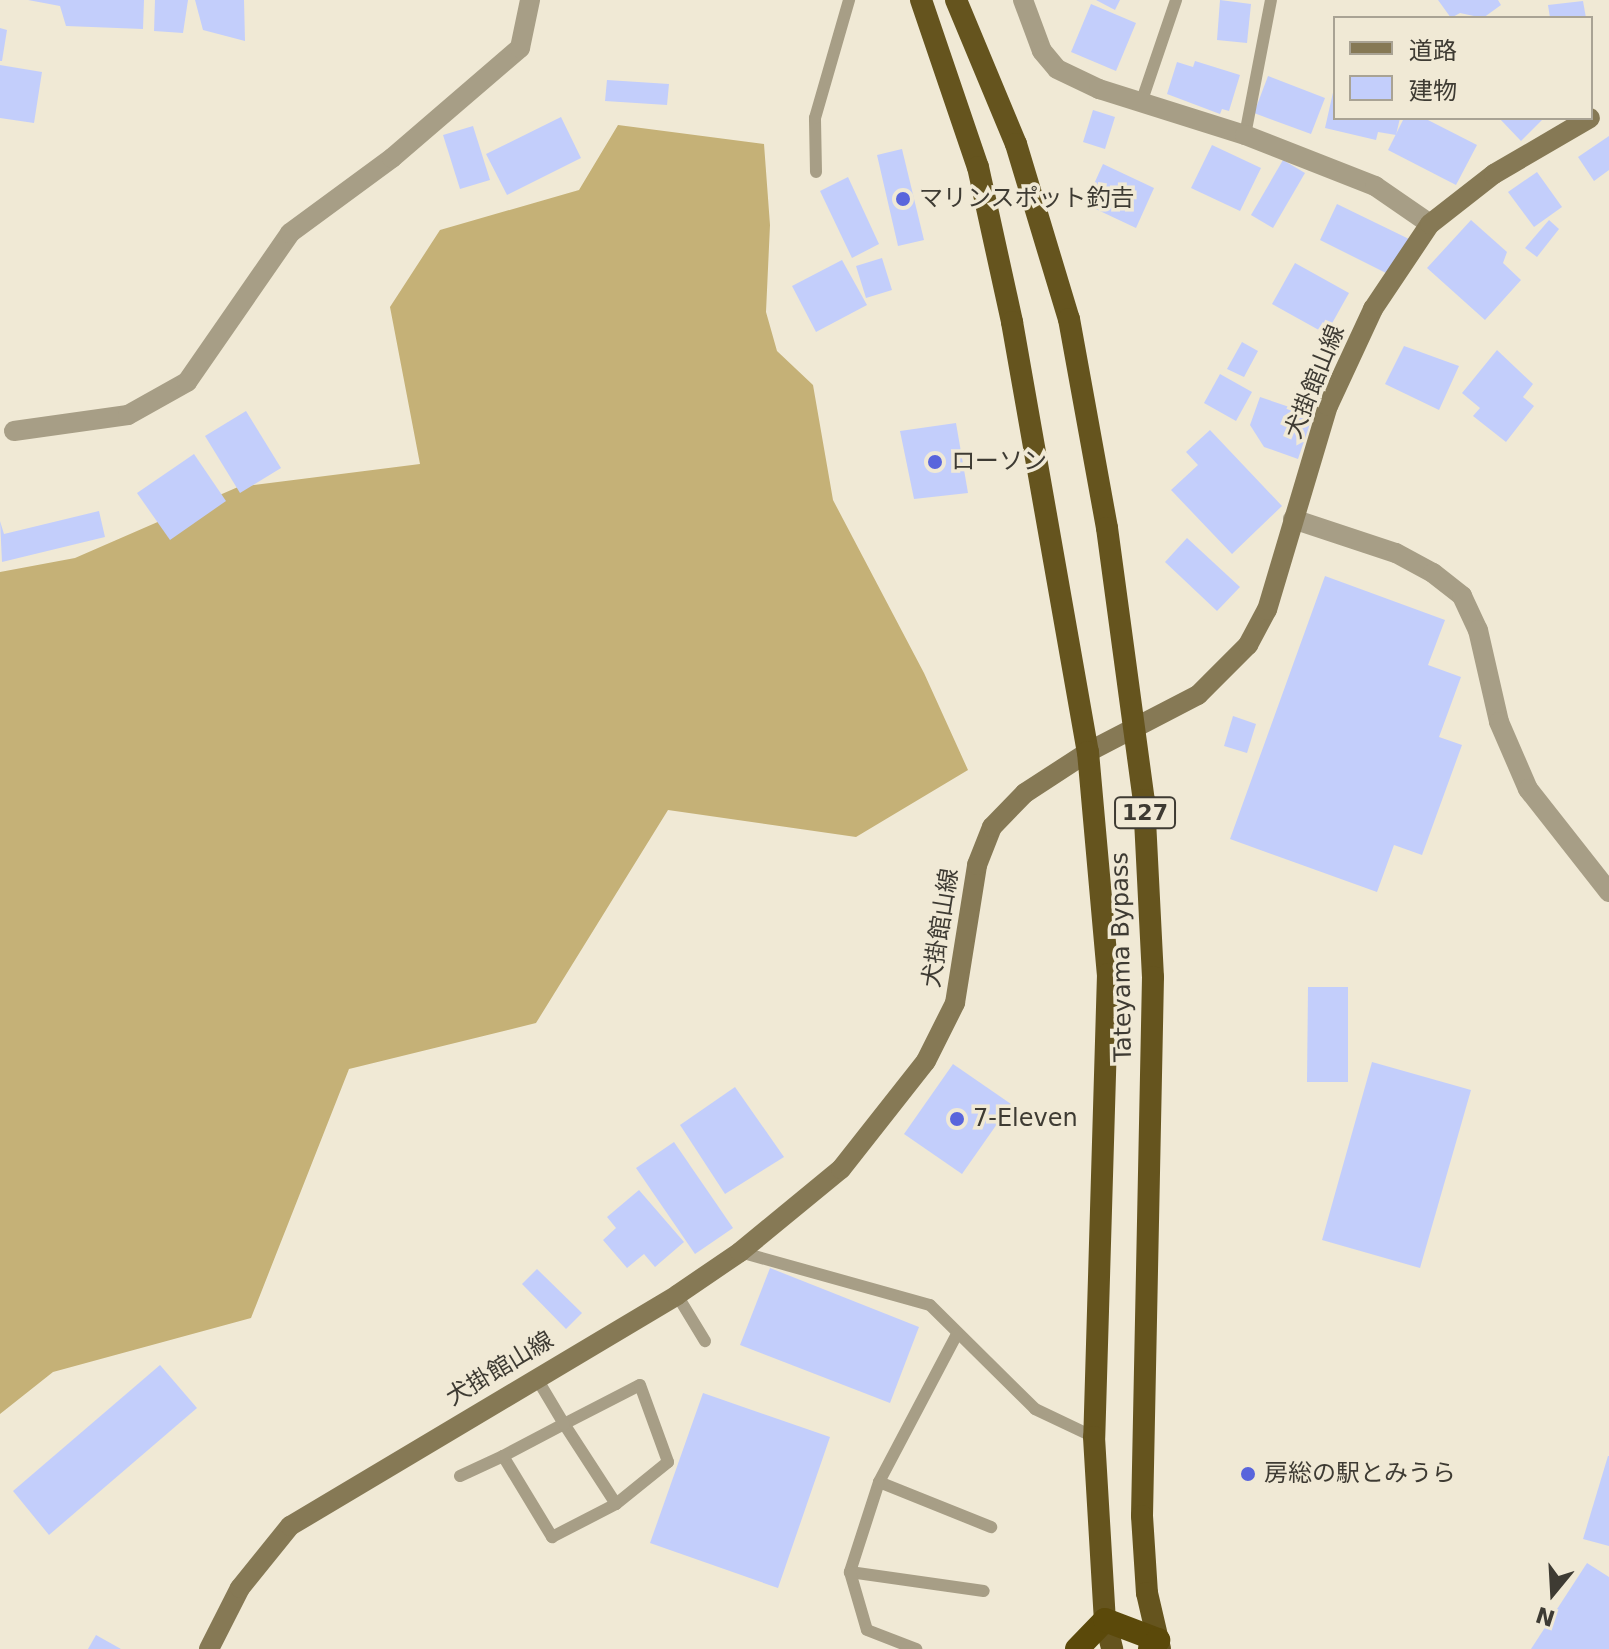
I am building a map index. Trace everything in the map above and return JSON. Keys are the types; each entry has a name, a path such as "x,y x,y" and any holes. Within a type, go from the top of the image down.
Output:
{"highway":[{"name":"Tateyama Bypass","path":"921,0 978,167 1012,322 1088,752 1108,974 1094,1437 1105,1620 1112,1649"},
{"name":"Tateyama Bypass","path":"956,0 1016,144 1069,319 1107,528 1132,733 1144,800 1153,977 1141,1475 1147,1593 1156,1646"},
{"path":"1077,1649 1105,1620 1156,1646"}],"main road":[{"name":"犬掛館山線","path":"209,1649 240,1588 290,1526 677,1295 740,1252 841,1169 926,1061 955,1003 977,865 992,827 1025,793 1088,752 1132,733 1198,695 1248,645 1267,610 1328,406 1373,309 1430,224 1494,174 1588,120"}],"street":[{"path":"14,431 128,415 187,382 290,233 392,158 520,48 530,0"},
{"path":"1023,0 1042,51 1057,69 1141,103 1245,135 1375,186 1430,224"},
{"path":"1293,519 1396,553 1433,573 1462,596 1478,630 1499,722 1528,789 1609,892"}],"lane":[{"path":"816,172 815,118 849,0"},
{"path":"1141,103 1176,0"},
{"path":"1245,135 1271,0"},
{"path":"740,1252 930,1305 1035,1409 1094,1437"},
{"path":"677,1295 705,1341"},
{"path":"916,1649 867,1630 850,1572 879,1482 957,1334"},
{"path":"536,1377 616,1504"},
{"path":"460,1476 640,1385 668,1462 616,1504 552,1537 503,1456"},
{"path":"879,1482 991,1527"},
{"path":"850,1572 984,1591"}],"shaded area":[{"path":"618,125 764,144 770,225 766,312 777,351 813,385 833,500 924,673 968,770 856,837 668,810 536,1023 349,1069 251,1318 53,1372 0,1414 0,572 75,558 238,487 420,464 390,307 440,230 579,190"}],"building":[{"path":"28,0 144,0 143,29 66,26 60,6"},
{"path":"155,0 188,0 183,33 154,31"},
{"path":"195,0 244,0 245,41 203,30"},
{"path":"1096,0 1120,0 1115,10"},
{"path":"1220,0 1251,4 1247,43 1217,40"},
{"path":"1438,0 1498,0 1501,5 1486,16 1460,13 1450,16"},
{"path":"1583,1 1586,16 1550,16 1548,5"},
{"path":"1091,4 1136,23 1116,71 1071,52"},
{"path":"0,28 7,30 2,61 0,61"},
{"path":"1195,61 1240,75 1229,111 1222,109 1220,114 1167,94 1177,62 1193,67"},
{"path":"0,65 42,72 34,123 0,118"},
{"path":"1268,76 1325,98 1311,134 1254,113"},
{"path":"607,80 669,84 667,105 605,101"},
{"path":"1333,92 1333,120 1400,120 1396,135 1378,132 1376,140 1325,128"},
{"path":"1093,110 1115,117 1105,149 1083,142"},
{"path":"561,117 581,158 507,195 486,154"},
{"path":"1403,120 1428,120 1477,145 1456,185 1388,150"},
{"path":"1501,120 1542,120 1521,141"},
{"path":"473,126 490,180 460,189 443,135"},
{"path":"1609,136 1609,170 1594,181 1578,157"},
{"path":"1212,145 1261,168 1240,211 1191,188"},
{"path":"902,149 924,240 898,246 877,155"},
{"path":"1283,160 1305,173 1273,228 1251,215"},
{"path":"1103,164 1154,188 1136,228 1085,204"},
{"path":"1537,172 1562,207 1534,227 1508,192"},
{"path":"848,177 879,244 852,258 820,191"},
{"path":"1337,204 1409,239 1390,275 1320,240"},
{"path":"1471,220 1507,252 1503,263 1521,280 1485,320 1427,268"},
{"path":"1549,220 1559,229 1537,257 1525,248"},
{"path":"882,258 892,290 866,298 856,266"},
{"path":"842,260 867,305 816,332 792,286"},
{"path":"1295,263 1349,293 1326,334 1272,304"},
{"path":"1242,342 1258,351 1244,377 1227,369"},
{"path":"1404,346 1459,366 1439,410 1385,384"},
{"path":"1497,350 1533,384 1523,397 1534,406 1506,442 1473,416 1480,408 1462,393"},
{"path":"1220,374 1252,392 1236,421 1204,403"},
{"path":"1260,397 1313,415 1298,459 1264,447 1250,425"},
{"path":"246,411 281,468 240,493 205,436"},
{"name":"ローソン","path":"956,423 968,493 914,499 900,431"},
{"path":"1210,430 1282,506 1232,554 1171,490 1198,465 1186,452"},
{"path":"194,454 226,501 170,540 137,493"},
{"path":"99,511 105,537 2,562 0,521 4,534"},
{"path":"1187,538 1240,587 1217,611 1165,562"},
{"path":"1325,576 1445,620 1428,665 1461,677 1439,737 1462,745 1422,855 1394,845 1377,892 1230,839"},
{"path":"1233,716 1256,724 1247,753 1224,746"},
{"path":"1308,987 1348,987 1348,1082 1307,1082"},
{"path":"1372,1062 1471,1090 1420,1268 1322,1240"},
{"name":"7-Eleven","path":"953,1064 1011,1104 962,1174 904,1134"},
{"path":"735,1087 784,1157 725,1194 680,1125"},
{"path":"674,1142 733,1228 695,1254 636,1168"},
{"path":"639,1190 684,1242 655,1267 644,1254 627,1268 603,1240 616,1228 607,1217"},
{"path":"770,1268 919,1327 890,1403 740,1345"},
{"path":"537,1269 582,1313 566,1329 522,1284"},
{"path":"160,1365 197,1408 49,1535 13,1491"},
{"path":"703,1393 830,1437 778,1588 650,1543"},
{"path":"1609,1456 1609,1546 1583,1539"},
{"path":"1587,1563 1609,1577 1609,1649 1531,1649"},
{"path":"96,1635 121,1649 88,1649"}],"place":[{"name":"マリンスポット釣𠮷","path":"903,199"},
{"name":"ローソン","path":"935,462"},
{"name":"7-Eleven","path":"957,1119"},
{"name":"房総の駅とみうら","path":"1248,1474"}]}
